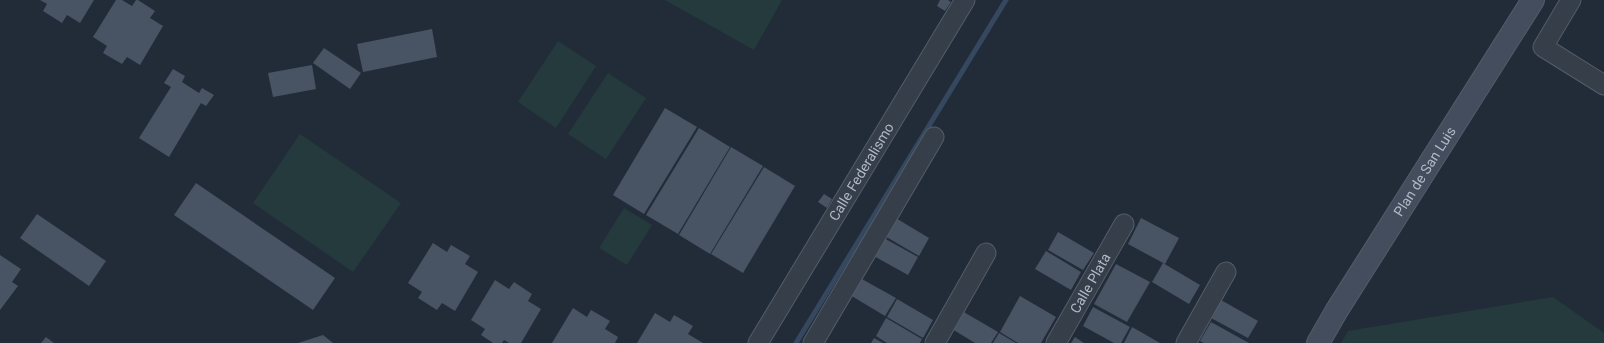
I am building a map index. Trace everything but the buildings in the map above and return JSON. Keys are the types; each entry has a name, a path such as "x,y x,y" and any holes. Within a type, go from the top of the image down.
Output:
{"street":[{"name":"Calle Federalismo","path":"758,343 965,0"},
{"name":"Plan de San Luis","path":"1318,343 1337,310 1533,0"},
{"path":"1571,0 1542,46 1604,85"},
{"path":"813,343 934,136"},
{"name":"Calle Plata","path":"1056,343 1124,224"},
{"path":"935,343 986,253"},
{"path":"1186,343 1226,272"}],"green space":[{"path":"665,0 782,0 754,50"},
{"path":"558,41 596,66 556,128 518,102"},
{"path":"608,73 646,98 606,159 568,134"},
{"path":"300,134 401,203 353,272 253,203"},
{"path":"624,208 652,225 627,265 599,248"},
{"path":"1553,297 1604,333 1604,343 1341,343 1348,331"}],"waterway":[{"path":"796,343 1006,0"}]}
